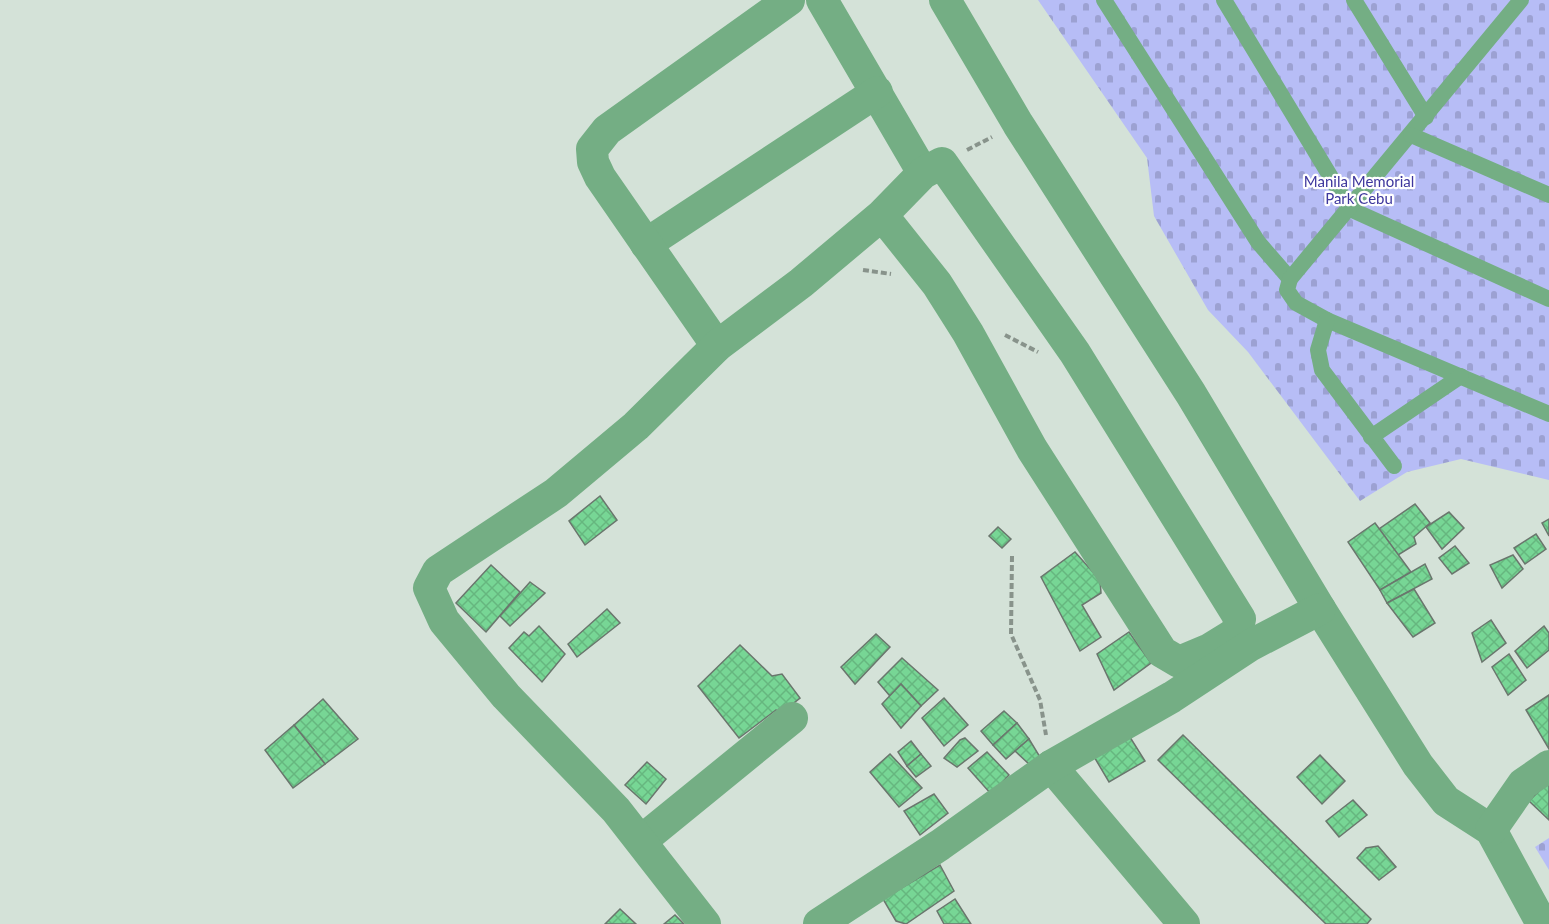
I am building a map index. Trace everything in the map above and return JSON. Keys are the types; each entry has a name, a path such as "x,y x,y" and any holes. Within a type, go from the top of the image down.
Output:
{"street":[{"path":"717,346 600,177 593,162 592,149 595,142 607,130 789,0"},
{"path":"822,0 877,92 1075,353 1240,619 1236,633 1210,649 1179,662 1162,652 1032,449 968,333 937,284 882,214"},
{"path":"945,0 1018,124 1191,394 1320,609 1418,765 1446,801 1491,830 1542,924"},
{"path":"646,244 877,92"},
{"path":"705,924 616,810 506,696 444,621 429,588 438,571 565,486 636,426 717,346 801,284 933,168"},
{"path":"819,924 940,845 1051,766 1172,697 1251,645 1320,609"},
{"path":"641,841 792,718"},
{"path":"1051,766 1184,924"},
{"path":"1491,830 1523,784 1549,766"}],"lane":[{"path":"1104,0 1258,242 1290,279"},
{"path":"1224,0 1350,209 1549,299"},
{"path":"1354,0 1426,117"},
{"path":"1521,0 1290,279 1287,291 1296,303 1327,320 1549,414"},
{"path":"1411,135 1549,195"},
{"path":"1327,320 1318,350 1322,370 1394,466"},
{"path":"1371,437 1461,376"}],"path":[{"path":"933,168 1018,124"},
{"path":"856,272 867,269 937,284"},
{"path":"1012,556 1011,634 1040,700 1051,766"}],"green space":[{"name":"Manila Memorial Park Cebu","path":"1038,0 1549,0 1549,480 1461,459 1407,472 1360,501 1248,352 1208,310 1154,216 1147,158"},
{"path":"1549,838 1549,870 1535,847"}],"building":[{"path":"600,496 617,520 585,545 569,521"},
{"path":"1415,504 1430,523 1414,537 1416,544 1398,555 1379,529"},
{"path":"1449,512 1464,528 1442,549 1426,527"},
{"path":"1549,519 1549,536 1542,523"},
{"path":"1375,523 1411,572 1380,590 1348,542"},
{"path":"998,527 1011,539 1002,548 989,536"},
{"path":"1536,534 1546,549 1525,564 1514,548"},
{"path":"1455,546 1469,563 1452,574 1439,558"},
{"path":"1075,552 1100,580 1101,593 1082,605 1101,637 1080,651 1041,577"},
{"path":"1513,555 1523,569 1502,588 1490,565"},
{"path":"1425,564 1432,579 1387,603 1380,590"},
{"path":"491,565 520,592 486,632 456,603"},
{"path":"530,582 545,593 510,626 500,616"},
{"path":"1414,589 1435,623 1413,637 1387,603"},
{"path":"607,609 620,623 577,657 568,644"},
{"path":"1491,620 1506,643 1482,662 1472,633"},
{"path":"539,626 565,654 542,682 509,648 524,632 529,636"},
{"path":"1544,626 1549,633 1549,650 1527,668 1515,651"},
{"path":"1129,632 1151,663 1114,690 1097,654"},
{"path":"876,634 890,647 855,684 841,667"},
{"path":"740,645 772,676 782,674 800,698 780,714 776,710 739,738 698,686"},
{"path":"1509,654 1526,680 1508,695 1492,667"},
{"path":"902,658 938,690 921,706 901,684 890,696 878,682"},
{"path":"901,684 921,706 901,728 882,704"},
{"path":"1549,695 1549,749 1526,710"},
{"path":"944,698 968,725 944,746 922,718"},
{"path":"323,699 358,739 325,764 294,725"},
{"path":"1004,711 1017,723 993,745 981,731"},
{"path":"1017,723 1029,739 1006,759 993,745"},
{"path":"294,725 325,764 293,788 265,750"},
{"path":"1128,734 1145,761 1109,782 1093,755"},
{"path":"1183,735 1371,919 1367,924 1326,924 1158,760"},
{"path":"965,738 978,751 957,767 944,758 960,740"},
{"path":"1029,739 1040,757 1030,765 1015,751"},
{"path":"911,741 921,754 907,766 898,752"},
{"path":"987,752 1009,775 991,794 968,768"},
{"path":"890,754 922,788 899,807 870,772"},
{"path":"921,754 931,766 916,777 907,766"},
{"path":"1320,755 1345,781 1322,804 1297,777"},
{"path":"647,762 666,779 646,804 625,785"},
{"path":"1549,781 1549,820 1529,801"},
{"path":"934,794 948,813 920,835 904,811"},
{"path":"1353,800 1367,815 1339,837 1326,821"},
{"path":"1378,846 1396,867 1379,880 1357,858 1366,848"},
{"path":"940,865 954,891 906,924 896,921 883,899"},
{"path":"955,899 971,924 944,924 937,911"},
{"path":"620,909 636,924 605,924"},
{"path":"675,915 684,924 664,924"}]}
